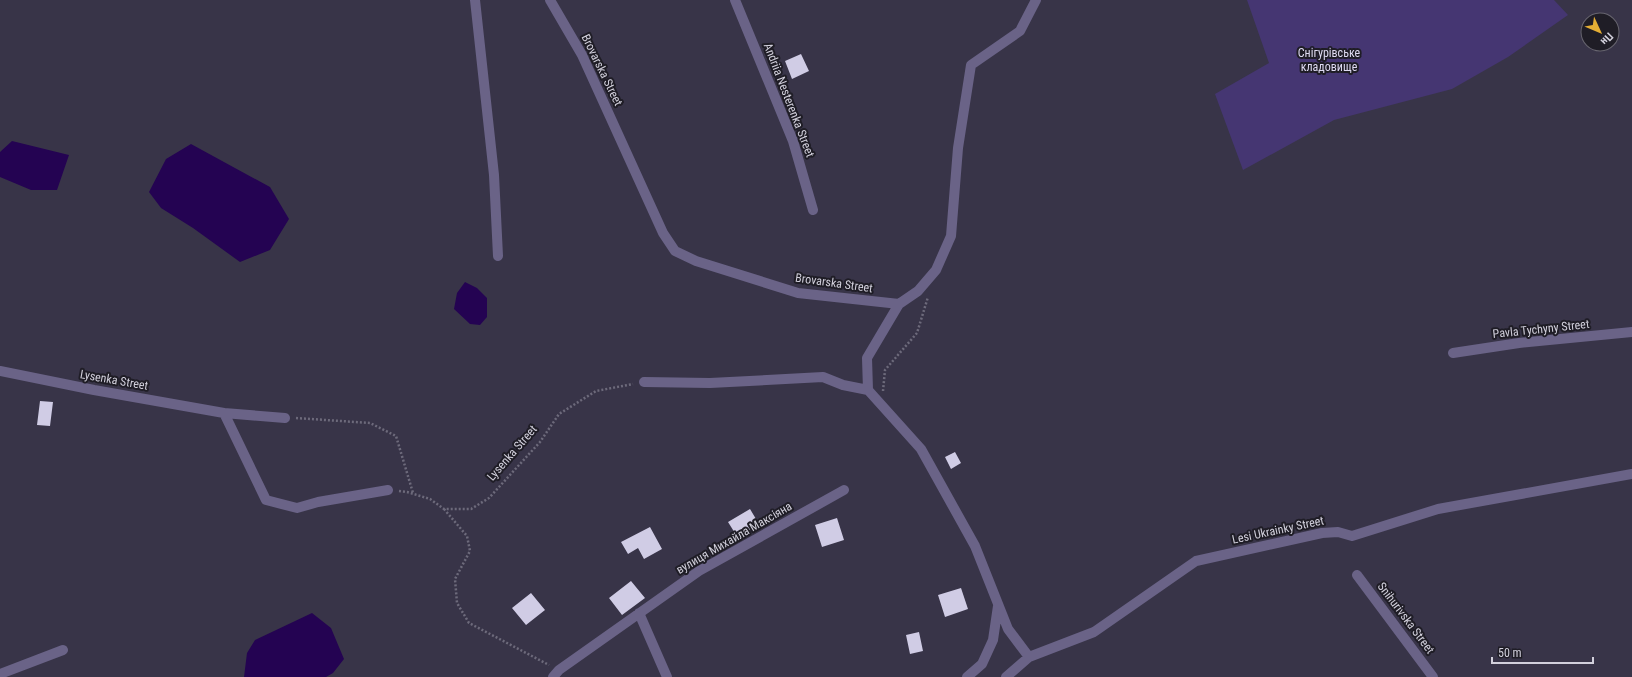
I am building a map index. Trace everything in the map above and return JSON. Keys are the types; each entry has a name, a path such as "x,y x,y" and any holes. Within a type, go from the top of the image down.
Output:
{"street":[{"path":"475,0 494,175 498,256"},
{"name":"Brovarska Street","path":"550,0 582,55 663,233 675,251 696,262 798,293 899,304"},
{"name":"Andriia Nesterenka Street","path":"735,0 793,140 813,210"},
{"path":"868,390 867,358 899,304 918,291 936,270 951,236 958,148 971,65 1020,31 1036,0"},
{"name":"Pavla Tychyny Street","path":"1453,353 1519,343 1632,332"},
{"name":"Lysenka Street","path":"0,371 94,390 224,413 285,418"},
{"path":"644,382 710,383 823,376 843,385 868,390 921,449 975,546 1008,629 1029,657"},
{"path":"224,413 266,500 297,508 318,502 388,490"},
{"name":"Lesi Ukrainky Street","path":"1006,677 1029,657 1094,632 1196,561 1322,534 1338,532 1352,536 1438,509 1524,492 1632,474"},
{"name":"вулиця Михайла Максіяна","path":"556,673 699,571 844,490"},
{"name":"Snihurivska Street","path":"1357,576 1433,677"},
{"path":"967,677 982,664 993,640 998,604"},
{"path":"639,613 667,677"},
{"path":"0,674 63,650"}],"path":[{"path":"881,403 885,370 917,333 930,291"},
{"name":"Lysenka Street","path":"444,510 470,509 489,498 540,442 559,414 596,391 644,382"},
{"path":"285,418 370,423 396,436 413,494"},
{"path":"388,490 413,494 430,499 444,510 467,536 470,551 455,579 457,602 469,623 556,673"}],"green space":[{"name":"Снігурівське кладовище","path":"1247,0 1554,0 1568,15 1508,57 1452,89 1334,120 1243,170 1215,94 1269,63"}],"shaded area":[{"path":"12,141 69,155 57,190 31,190 0,177 0,152"},
{"path":"191,144 270,187 289,219 270,250 240,262 193,228 161,208 149,192 166,159"},
{"path":"465,282 477,288 487,298 487,317 480,325 470,324 454,309 457,293"},
{"path":"312,613 331,628 344,659 333,673 326,677 244,677 247,653 255,640"}],"building":[{"path":"801,54 809,71 792,79 785,61"},
{"path":"40,401 53,402 50,426 37,425"},
{"path":"955,452 961,463 951,469 945,457"},
{"path":"750,509 759,524 738,538 728,522"},
{"path":"837,518 844,540 822,547 815,525"},
{"path":"650,527 662,549 644,559 638,548 628,554 621,542"},
{"path":"631,581 645,598 622,615 609,598"},
{"path":"961,588 968,609 945,617 938,595"},
{"path":"531,593 545,610 526,625 512,608"},
{"path":"919,632 923,651 910,654 906,635"}]}
